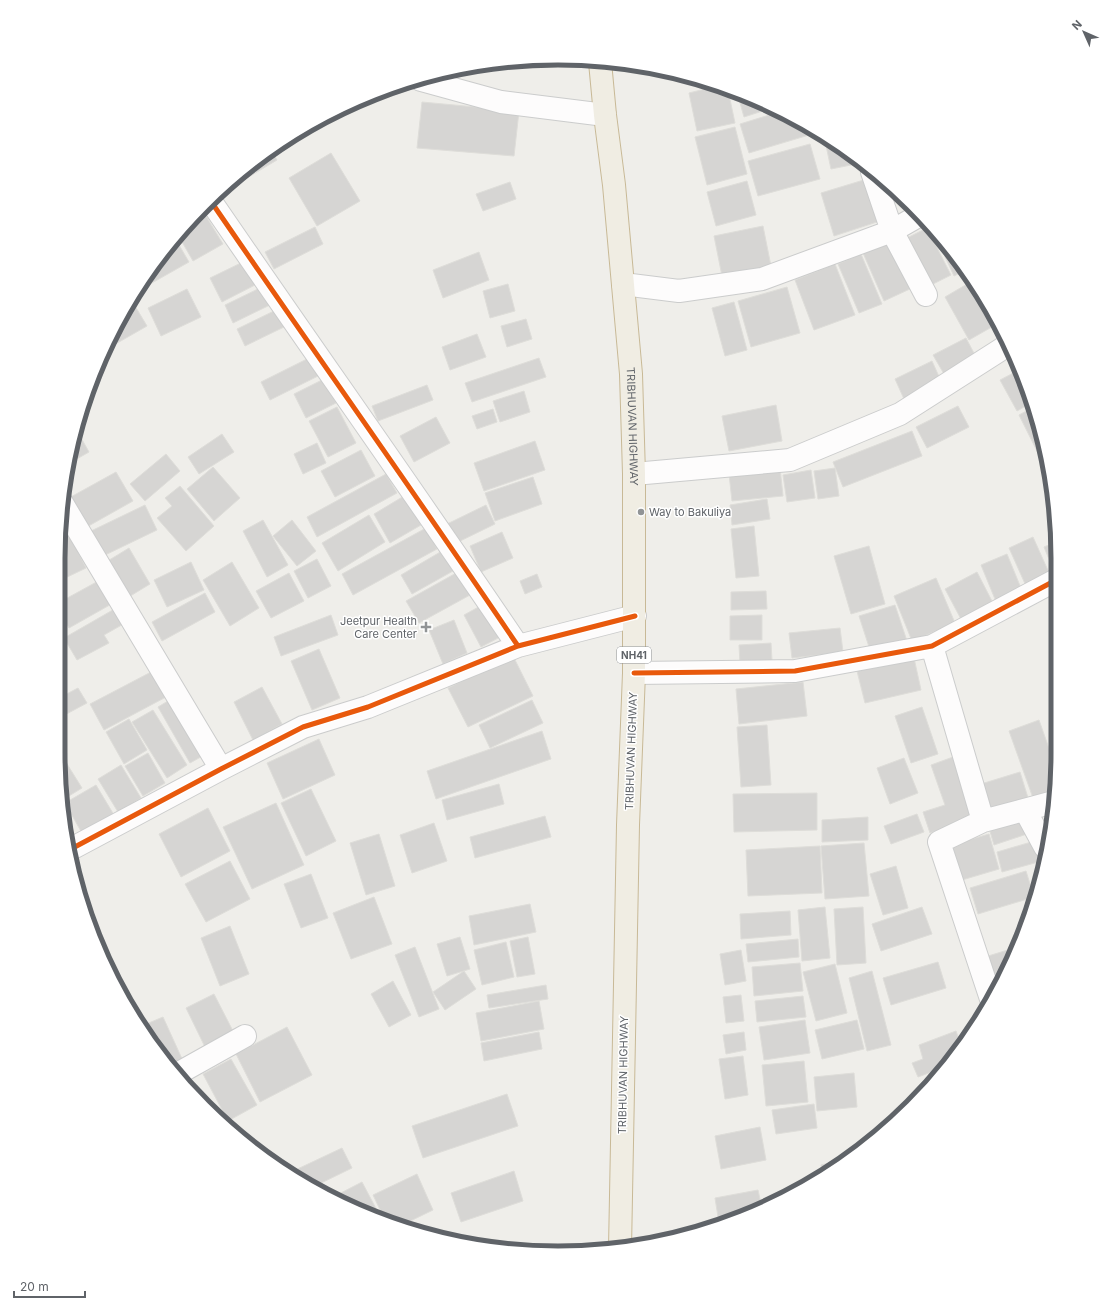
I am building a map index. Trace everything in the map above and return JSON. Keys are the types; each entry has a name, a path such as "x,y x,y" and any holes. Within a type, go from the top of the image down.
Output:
{"highway":[{"name":"TRIBHUVAN HIGHWAY","path":"600,67 614,184 631,374 634,474 634,673 628,833 620,1242"}],"street":[{"path":"429,82 502,102 605,115"},
{"path":"875,181 892,231 926,295"},
{"path":"213,205 442,533 518,646"},
{"path":"623,284 679,291 762,279 892,231 915,218"},
{"path":"634,474 790,460 900,414 1004,348"},
{"path":"67,512 221,769"},
{"path":"634,673 795,671 932,646 1051,583"},
{"path":"74,848 221,769 303,728 368,707 518,646 635,616"},
{"path":"932,646 983,821"},
{"path":"989,993 939,842 983,821 1048,804"},
{"path":"1025,810 1043,843"},
{"path":"182,1071 245,1036"}],"building":[{"path":"707,88 729,96 735,123 697,131 689,93"},
{"path":"739,100 764,111 744,117"},
{"path":"422,102 519,111 514,156 417,148"},
{"path":"772,114 809,135 749,153 740,124"},
{"path":"735,127 747,174 707,185 695,137"},
{"path":"810,144 820,179 758,196 748,161"},
{"path":"826,144 854,164 831,169"},
{"path":"331,153 360,201 317,226 289,178"},
{"path":"274,155 277,160 236,185"},
{"path":"867,179 880,221 834,236 821,193"},
{"path":"747,181 756,215 716,226 707,192"},
{"path":"510,182 516,199 483,211 476,194"},
{"path":"205,214 223,244 193,261 181,240"},
{"path":"763,226 771,266 722,276 714,236"},
{"path":"315,227 323,244 274,269 265,252"},
{"path":"925,229 931,235 951,275 931,285 907,238"},
{"path":"892,240 912,288 884,301 863,253"},
{"path":"178,244 189,262 147,286"},
{"path":"941,248 960,273 954,276"},
{"path":"479,252 489,280 443,298 433,270"},
{"path":"861,254 882,304 859,313 838,264"},
{"path":"245,261 257,284 222,302 210,278"},
{"path":"835,264 855,315 814,330 795,280"},
{"path":"508,284 515,311 490,318 483,291"},
{"path":"968,284 993,326 969,340 945,297"},
{"path":"264,286 272,304 233,323 225,305"},
{"path":"787,287 800,333 751,347 738,301"},
{"path":"187,289 201,317 161,336 148,308"},
{"path":"734,302 747,350 725,356 712,308"},
{"path":"135,305 147,326 114,345"},
{"path":"276,310 284,327 245,346 237,329"},
{"path":"526,319 532,339 507,347 501,326"},
{"path":"477,334 486,357 450,370 442,347"},
{"path":"966,338 976,357 944,374 933,355"},
{"path":"311,357 320,375 270,400 261,382"},
{"path":"539,358 546,377 472,402 465,383"},
{"path":"932,361 941,381 904,399 895,379"},
{"path":"1014,372 1027,405 1017,411 1000,380"},
{"path":"324,379 336,403 306,418 294,394"},
{"path":"427,385 433,400 378,421 372,406"},
{"path":"524,391 530,412 500,422 493,401"},
{"path":"776,405 782,441 729,451 722,416"},
{"path":"958,406 969,427 927,448 916,427"},
{"path":"337,407 356,443 328,457 309,421"},
{"path":"493,409 497,422 477,429 472,416"},
{"path":"1028,410 1042,460 1019,415"},
{"path":"436,417 450,443 414,462 400,436"},
{"path":"912,431 922,456 843,487 833,462"},
{"path":"222,434 234,452 199,474 188,457"},
{"path":"80,437 89,452 74,460"},
{"path":"535,441 545,470 484,491 474,463"},
{"path":"317,443 326,463 303,474 294,454"},
{"path":"361,450 375,476 335,497 321,471"},
{"path":"166,454 180,471 145,501 130,484"},
{"path":"213,467 240,498 214,521 187,489"},
{"path":"780,468 783,496 732,501 729,474"},
{"path":"835,468 839,496 818,499 814,471"},
{"path":"811,470 815,498 787,502 783,475"},
{"path":"116,472 133,501 85,528 69,498"},
{"path":"386,474 397,493 317,537 307,517"},
{"path":"533,477 542,504 495,521 485,493"},
{"path":"180,486 214,526 186,551 157,518 172,506 165,498"},
{"path":"404,496 421,525 390,543 374,514"},
{"path":"767,499 770,519 732,525 730,505"},
{"path":"145,505 157,530 103,556 91,531"},
{"path":"486,505 495,524 454,544 445,525"},
{"path":"369,515 385,542 338,571 322,543"},
{"path":"263,520 288,565 267,577 243,531"},
{"path":"292,520 316,551 297,566 273,536"},
{"path":"754,526 759,576 736,578 731,529"},
{"path":"66,528 86,568 65,578"},
{"path":"426,528 437,549 353,595 342,574"},
{"path":"502,532 513,558 481,572 470,546"},
{"path":"1033,537 1050,575 1026,586 1009,548"},
{"path":"1051,544 1051,564 1044,547"},
{"path":"869,546 885,604 851,614 834,556"},
{"path":"129,548 150,584 127,598 106,562"},
{"path":"442,551 453,571 412,594 401,575"},
{"path":"1007,554 1023,593 997,604 981,565"},
{"path":"317,559 331,586 308,598 294,571"},
{"path":"191,562 204,590 167,607 154,580"},
{"path":"232,562 259,608 230,626 203,580"},
{"path":"458,572 470,595 419,623 406,601"},
{"path":"977,572 994,605 962,621 945,589"},
{"path":"289,573 304,601 271,618 256,591"},
{"path":"537,574 542,587 525,594 520,581"},
{"path":"936,578 955,623 912,641 894,596"},
{"path":"102,579 115,602 69,628 65,621 65,599"},
{"path":"766,591 767,609 731,610 731,592"},
{"path":"205,593 215,612 162,641 152,622"},
{"path":"484,604 502,636 481,647 464,615"},
{"path":"895,605 907,641 871,653 859,616"},
{"path":"118,607 127,622 104,635 109,643 77,660 65,637"},
{"path":"331,615 338,635 281,656 274,637"},
{"path":"762,615 762,640 730,640 730,616"},
{"path":"454,620 467,653 443,664 429,630"},
{"path":"840,628 843,652 792,658 789,633"},
{"path":"771,643 772,661 740,663 739,645"},
{"path":"319,649 340,698 312,710 291,661"},
{"path":"513,656 533,696 468,727 448,688"},
{"path":"914,658 921,690 865,703 857,671"},
{"path":"153,671 166,697 104,730 90,704"},
{"path":"803,682 807,716 739,724 736,689"},
{"path":"262,687 282,724 253,740 234,702"},
{"path":"78,688 87,703 65,715 65,695"},
{"path":"173,698 206,754 190,763 158,707"},
{"path":"532,700 543,723 490,748 479,725"},
{"path":"922,707 938,754 911,763 895,716"},
{"path":"153,710 187,765 167,778 132,722"},
{"path":"129,719 147,750 124,764 106,732"},
{"path":"1039,720 1051,754 1049,792 1033,798 1009,731"},
{"path":"767,725 771,785 741,787 737,727"},
{"path":"542,731 551,759 436,799 427,771"},
{"path":"319,739 335,775 283,799 267,763"},
{"path":"148,753 165,783 143,796 125,766"},
{"path":"953,757 974,818 930,833 923,812 945,805 931,765"},
{"path":"904,758 918,793 890,804 877,768"},
{"path":"67,764 82,788 67,797 66,785 65,765"},
{"path":"121,765 141,798 118,812 98,779"},
{"path":"1020,772 1029,801 989,813 981,784"},
{"path":"499,784 504,804 447,820 442,800"},
{"path":"96,785 114,815 82,833 68,809 68,802"},
{"path":"311,789 336,841 306,856 281,803"},
{"path":"817,793 817,830 734,832 733,794"},
{"path":"276,803 304,865 252,889 223,827"},
{"path":"208,808 230,851 181,877 159,834"},
{"path":"917,814 924,832 891,844 884,826"},
{"path":"545,816 551,837 475,858 470,837"},
{"path":"868,817 868,840 822,842 822,820"},
{"path":"1021,817 1027,834 994,845 989,828"},
{"path":"434,823 447,861 412,873 400,835"},
{"path":"379,834 395,886 366,895 350,843"},
{"path":"989,834 999,869 962,880 952,845"},
{"path":"1038,840 1041,852 1039,862 1002,872 997,852"},
{"path":"864,843 869,896 825,899 821,846"},
{"path":"820,846 822,893 748,896 746,850"},
{"path":"230,861 250,899 206,922 185,884"},
{"path":"896,866 908,908 883,915 870,874"},
{"path":"1026,871 1032,889 1029,899 978,914 970,888"},
{"path":"311,874 328,918 301,928 284,884"},
{"path":"374,897 392,944 351,959 333,913"},
{"path":"530,904 536,932 474,945 469,916"},
{"path":"825,907 830,958 802,961 798,910"},
{"path":"863,907 866,963 837,965 834,909"},
{"path":"922,907 932,934 881,951 872,924"},
{"path":"790,911 791,935 741,939 740,914"},
{"path":"230,926 249,974 220,986 201,938"},
{"path":"460,937 470,969 447,976 437,944"},
{"path":"528,937 535,974 517,977 510,941"},
{"path":"798,939 799,957 748,962 746,944"},
{"path":"506,942 514,977 482,985 474,950"},
{"path":"415,947 439,1009 419,1017 395,955"},
{"path":"1010,949 994,983 985,957"},
{"path":"741,950 746,981 725,985 720,954"},
{"path":"938,962 946,988 891,1005 883,978"},
{"path":"800,963 803,991 754,996 752,967"},
{"path":"835,964 847,1013 816,1021 803,972"},
{"path":"464,971 476,989 445,1010 433,992"},
{"path":"872,971 891,1045 867,1051 849,978"},
{"path":"393,981 411,1015 389,1027 371,994"},
{"path":"546,985 548,999 489,1008 487,995"},
{"path":"214,994 234,1033 205,1047 186,1008"},
{"path":"741,995 744,1021 726,1023 723,997"},
{"path":"803,996 806,1017 757,1022 755,1001"},
{"path":"539,1001 544,1029 481,1041 476,1013"},
{"path":"163,1017 183,1061 176,1064 146,1024"},
{"path":"805,1020 810,1053 764,1060 759,1027"},
{"path":"857,1020 864,1049 822,1059 815,1030"},
{"path":"287,1027 312,1075 260,1102 236,1054"},
{"path":"956,1031 959,1039 935,1071 918,1077 912,1063 923,1059 919,1045"},
{"path":"539,1032 542,1049 484,1061 481,1043"},
{"path":"744,1032 746,1050 726,1054 723,1035"},
{"path":"743,1056 748,1095 725,1099 719,1059"},
{"path":"231,1059 257,1105 229,1120 203,1074"},
{"path":"804,1061 808,1102 766,1106 762,1065"},
{"path":"854,1073 857,1107 817,1111 814,1077"},
{"path":"507,1094 518,1126 423,1158 412,1126"},
{"path":"814,1104 817,1128 776,1134 772,1110"},
{"path":"760,1127 766,1160 721,1169 715,1136"},
{"path":"342,1148 352,1168 319,1184 295,1170"},
{"path":"833,1162 822,1169 821,1165"},
{"path":"514,1171 523,1201 461,1222 451,1193"},
{"path":"417,1174 433,1210 408,1222 382,1213 373,1195"},
{"path":"362,1182 377,1211 369,1208 338,1194"},
{"path":"758,1190 761,1202 718,1219 715,1198"}],"cycle path":[{"path":"213,205 518,646"},
{"path":"634,673 795,671 932,646 1051,583"},
{"path":"74,848 303,727 368,707 518,646 635,616"}],"place":[{"name":"Way to Bakuliya","path":"641,512"},
{"name":"Jeetpur Health Care Center","path":"426,627"}]}
